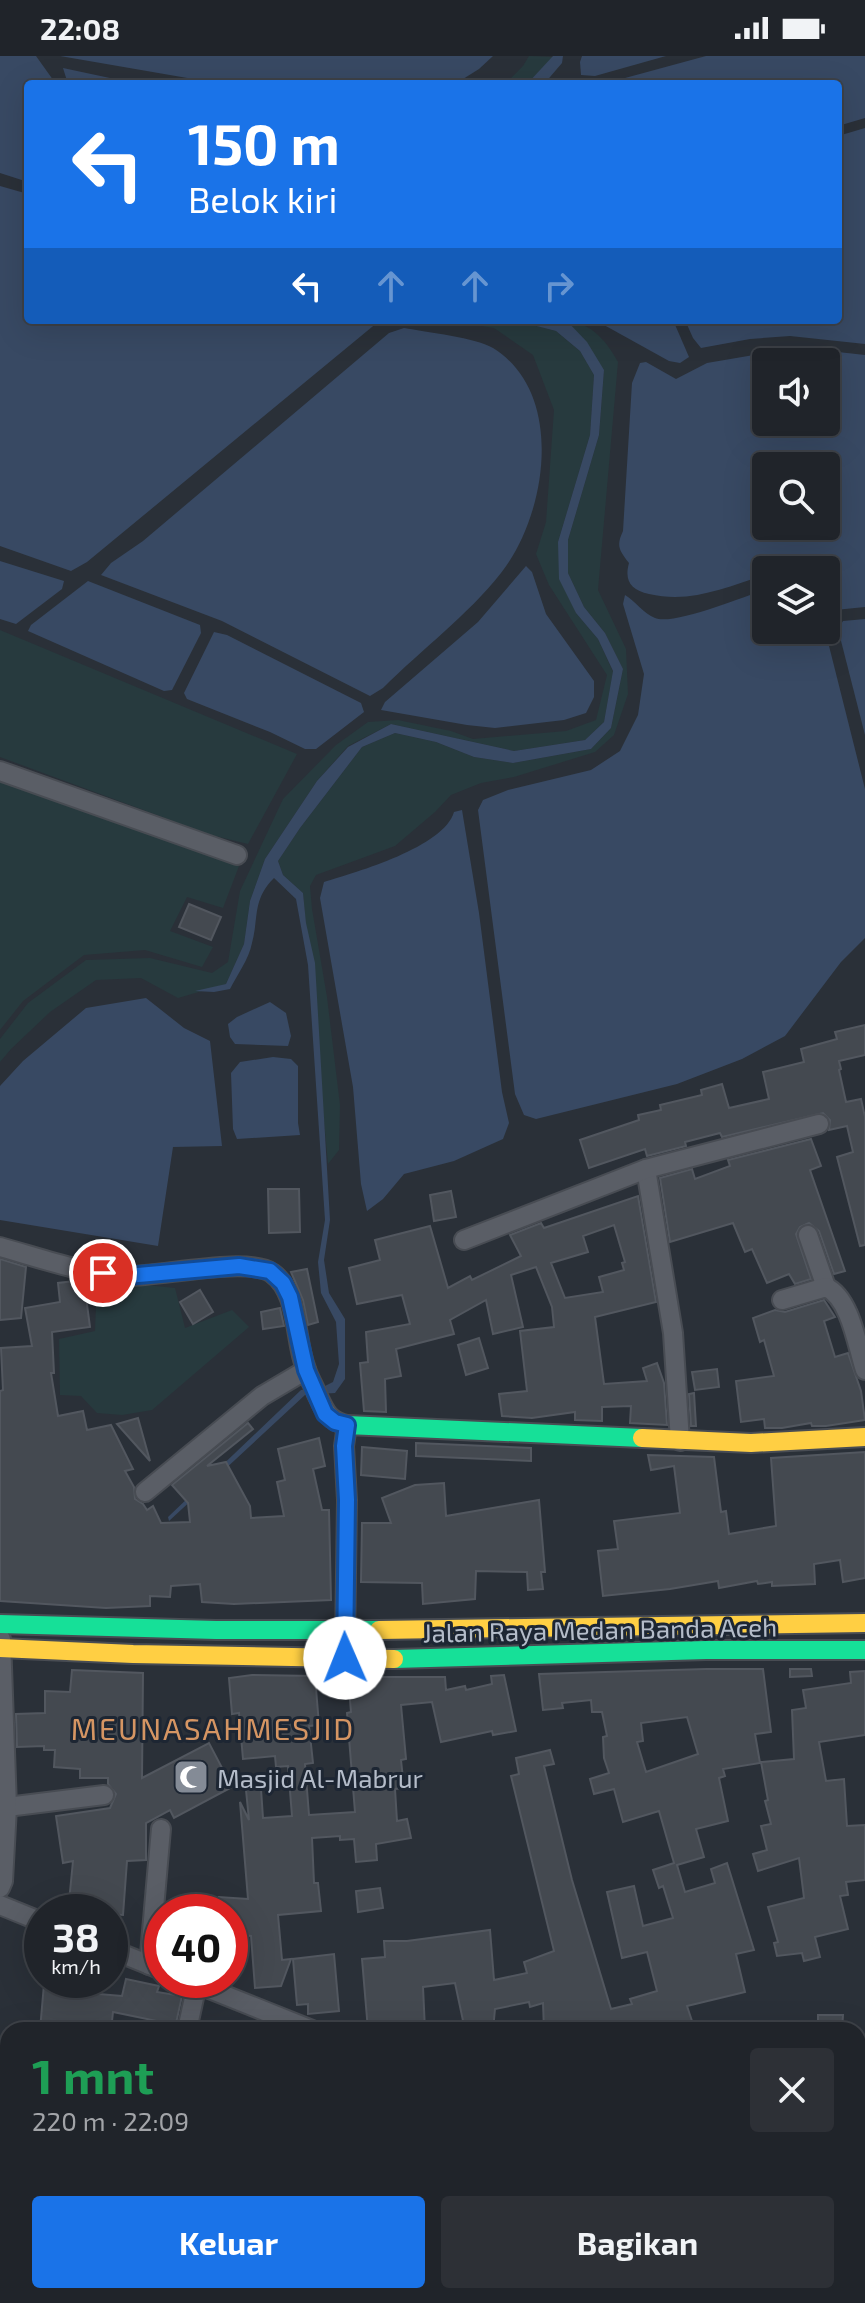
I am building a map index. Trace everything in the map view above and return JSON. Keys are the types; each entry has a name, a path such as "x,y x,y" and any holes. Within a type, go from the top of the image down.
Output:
{"main road":[{"path":"345,1658 347,1500 344,1446 347,1425 757,1444 865,1437"},
{"name":"Jalan Raya Medan Banda Aceh","path":"0,1624 344,1631 865,1623"},
{"path":"192,1630 192,1654"},
{"name":"Jalan Raya Medan Banda Aceh","path":"0,1648 419,1659 693,1651 865,1650"}],"street":[{"path":"0,771 237,855"},
{"path":"464,1240 646,1169 819,1124"},
{"path":"646,1169 673,1333 680,1441"},
{"path":"808,1235 826,1287 835,1292 845,1305 865,1370"},
{"path":"0,1247 103,1273 127,1276 239,1266 270,1271 283,1283 290,1297 309,1376 325,1414 335,1422 347,1425"},
{"path":"782,1300 826,1287"},
{"path":"145,1492 262,1396 309,1376"},
{"path":"0,1624 7,1807 0,1888"},
{"path":"7,1807 104,1795"},
{"path":"159,1894 161,1829"},
{"path":"0,1905 24,1915"},
{"path":"188,2022 190,1998"},
{"path":"226,1998 277,2022"}],"green space":[{"path":"529,56 553,57 531,80 509,80"},
{"path":"468,324 529,324 556,331 580,351 594,375 590,435 558,542 576,613 598,639 613,672 604,722 585,740 514,751 391,724 348,746 317,781 265,859 250,901 244,944 226,984 178,998 141,978 96,980 50,1012 0,1062 0,1039 28,1003 86,960 150,958 212,973 228,962 240,891 283,799 336,745 368,722 398,720 473,739 566,731 596,720 607,675 549,585 536,554 546,522 554,410 533,355 494,328"},
{"path":"570,324 581,324 595,332 618,362 598,590 626,649 628,694 614,735 595,752 514,777 481,783 451,795 395,846 316,875 310,886 312,909 327,997 340,1105 339,1150 328,1164 303,893 283,875 278,861 362,747 395,733 436,742 474,757 513,763 591,749 611,728 623,669 605,633 584,607 568,573 568,540 599,435 604,370"},
{"path":"0,630 297,754 248,844 211,835 0,757"},
{"path":"0,780 239,866 223,908 187,897 170,931 213,947 202,967 145,950 84,955 23,1001 0,1030"},
{"path":"97,1280 175,1288 185,1328 232,1310 249,1327 152,1410 122,1415 97,1413 81,1396 60,1395 59,1339 95,1331"}],"water":[{"path":"0,56 36,56 53,80 24,80 24,181 0,173"},
{"path":"60,56 493,56 461,80 199,80"},
{"path":"553,56 563,56 562,63 547,80 531,80"},
{"path":"582,56 666,56 595,76 581,75"},
{"path":"706,56 865,56 865,118 842,125 842,80 618,80"},
{"path":"63,68 119,80 67,80"},
{"path":"865,128 865,344 790,336 701,348 687,324 842,324 842,135"},
{"path":"0,186 24,193 24,324 376,324 87,562 71,571 0,546"},
{"path":"529,324 570,324 587,342 604,370 599,435 568,540 568,573 584,607 605,633 623,669 611,728 591,749 513,763 474,757 436,742 395,733 362,747 278,861 283,875 303,893 315,963 330,1220 324,1260 329,1293 345,1319 345,1379 335,1393 305,1395 169,1521 168,1517 301,1390 333,1382 339,1364 336,1322 321,1293 318,1262 325,1220 308,965 296,899 274,878 259,901 250,949 230,989 195,991 226,984 244,944 250,901 265,859 317,781 348,747 391,724 514,751 585,740 604,722 613,671 598,639 576,613 559,579 558,542 590,435 594,375 580,351 556,331"},
{"path":"602,324 675,324 689,357 680,363 669,361"},
{"path":"404,328 485,344 516,368 532,394 540,424 542,456 538,488 529,520 517,549 501,573 459,618 383,688 370,696 222,621 101,575 111,563 143,541 389,333"},
{"path":"840,352 865,355 865,607 840,610 840,556 752,556 752,579 694,596 664,597 638,590 630,584 627,575 629,563 619,544 623,531 632,383 640,363 646,362 676,379 707,363 752,355 752,436 840,436"},
{"path":"0,561 64,581 62,589 16,624 0,619"},
{"path":"526,566 532,572 546,614 594,681 594,697 586,713 564,720 495,728 381,710 385,702 478,622"},
{"path":"88,581 200,625 201,633 172,690 164,691 28,631 31,625"},
{"path":"752,594 752,644 829,644 865,789 865,938 841,962 785,1036 742,1059 677,1084 536,1119 524,1115 515,1094 478,810 483,800 508,790 591,770 620,751 638,715 644,674 623,604 625,595 655,618 677,618"},
{"path":"865,619 865,735 840,637 843,621"},
{"path":"214,632 227,635 361,703 364,712 316,749 305,749 187,699 184,693"},
{"path":"462,810 509,1123 503,1139 454,1161 404,1174 383,1199 367,1211 361,1184 353,1087 320,898 324,882 377,865 417,847 447,825 454,812"},
{"path":"146,998 184,1028 210,1041 222,1146 173,1147 158,1246 0,1220 0,1086 23,1061 86,1008"},
{"path":"270,1002 286,1013 291,1036 288,1046 235,1044 230,1037 228,1024"},
{"path":"273,1057 291,1059 298,1066 300,1135 237,1139 233,1129 231,1073 240,1062"}],"building":[{"path":"189,904 221,917 211,940 179,927"},
{"path":"865,1025 865,1055 839,1061 839,1070 846,1102 861,1099 865,1117 865,1245 860,1246 837,1157 853,1152 847,1126 829,1130 830,1120 823,1113 722,1137 720,1133 647,1156 645,1149 589,1168 580,1140 639,1120 638,1115 661,1110 660,1105 702,1095 701,1090 722,1084 729,1108 769,1099 763,1072 804,1062 801,1049 837,1039 835,1032"},
{"path":"811,1139 821,1166 810,1170 845,1271 834,1274 819,1231 809,1223 800,1227 796,1234 811,1279 795,1284 789,1274 767,1283 752,1249 745,1252 733,1223 670,1242 660,1178 692,1169 695,1179 730,1166 728,1160"},
{"path":"268,1189 299,1189 300,1232 269,1233"},
{"path":"451,1191 456,1217 434,1221 430,1195"},
{"path":"638,1196 656,1302 595,1317 604,1384 647,1381 643,1368 657,1363 664,1383 667,1425 630,1423 631,1406 602,1407 602,1421 575,1420 575,1412 532,1418 502,1416 499,1394 527,1391 520,1331 554,1327 552,1307 536,1267 511,1275 523,1327 493,1334 486,1300 450,1320 454,1334 396,1349 401,1376 385,1379 386,1412 364,1411 360,1363 368,1362 366,1332 410,1324 402,1295 357,1304 349,1268 380,1260 375,1240 430,1226 448,1288 521,1256 510,1235 541,1223 544,1228","holes":["614,1225 625,1262 622,1263 624,1270 599,1277 603,1292 565,1298 551,1263 588,1252 583,1236"]},
{"path":"0,1259 26,1267 21,1318 0,1320"},
{"path":"307,1269 318,1322 308,1325 303,1300 291,1272"},
{"path":"84,1282 90,1327 52,1332 54,1373 51,1373 58,1416 83,1411 87,1430 111,1425 133,1469 125,1471 134,1487 135,1499 147,1510 153,1506 161,1523 190,1522 188,1503 172,1485 248,1423 253,1429 207,1466 226,1462 250,1506 251,1518 284,1516 277,1482 285,1480 278,1449 319,1438 325,1466 313,1469 322,1510 329,1510 331,1600 234,1604 202,1602 200,1584 171,1586 170,1597 150,1596 150,1606 106,1608 0,1601 1,1348 32,1346 25,1308 60,1302 58,1283"},
{"path":"200,1290 213,1312 193,1324 180,1302"},
{"path":"824,1300 835,1317 824,1321 835,1357 848,1353 861,1391 865,1420 782,1428 765,1428 764,1419 741,1422 736,1381 774,1376 764,1340 760,1342 753,1318"},
{"path":"280,1308 284,1326 263,1329 261,1312"},
{"path":"479,1338 488,1368 466,1375 458,1345"},
{"path":"717,1369 719,1387 695,1390 692,1372"},
{"path":"694,1393 696,1426 691,1426 689,1394"},
{"path":"138,1418 150,1461 117,1424"},
{"path":"416,1443 531,1448 531,1461 416,1456"},
{"path":"362,1447 407,1451 405,1479 361,1475"},
{"path":"865,1452 865,1578 843,1582 840,1560 814,1564 815,1584 772,1586 772,1582 758,1584 757,1581 719,1588 718,1581 603,1596 598,1551 618,1549 614,1521 680,1513 674,1466 651,1470 648,1455 714,1457 721,1512 726,1511 729,1534 776,1526 771,1458"},
{"path":"444,1483 446,1516 539,1500 545,1572 541,1572 543,1589 528,1590 527,1572 476,1571 475,1599 423,1604 422,1583 361,1582 362,1523 391,1523 382,1498 415,1485"},
{"path":"763,1669 771,1732 755,1734 760,1763 723,1769 725,1776 719,1778 728,1821 696,1829 704,1857 677,1865 685,1892 715,1883 711,1869 727,1863 754,1950 736,1954 745,1992 687,2006 692,2022 544,2022 543,2003 530,2007 529,2002 495,2009 494,2022 463,2022 455,1983 423,1987 425,2022 367,2022 362,1959 385,1957 384,1941 490,1930 494,1980 527,1973 524,1962 554,1951 511,1776 519,1774 516,1758 550,1750 554,1764 544,1766 572,1880 611,2009 632,2004 630,1999 657,1991 647,1952 622,1958 607,1892 634,1886 643,1926 673,1918 663,1886 659,1888 653,1870 674,1863 659,1811 623,1822 614,1789 594,1794 590,1779 609,1773 604,1758 603,1737 607,1736 602,1712 592,1712 591,1700 562,1703 563,1708 543,1710 539,1674","holes":["687,1717 698,1754 646,1772 637,1742 643,1741 641,1723"]},
{"path":"790,1669 811,1669 812,1676 790,1677"},
{"path":"72,1670 143,1673 142,1778 209,1743 232,1787 174,1818 170,1810 146,1823 146,1860 127,1861 125,1894 70,1894 73,1861 63,1863 56,1816 110,1808 116,1794 108,1784 108,1778 80,1778 80,1769 54,1767 55,1750 44,1750 44,1746 17,1747 16,1714 45,1713 45,1691 70,1692"},
{"path":"865,1671 865,1735 819,1742 826,1781 844,1779 847,1826 865,1825 865,1880 846,1882 848,1895 840,1896 848,1929 815,1937 820,1957 804,1961 802,1953 777,1956 774,1943 778,1942 768,1907 804,1898 799,1858 758,1871 753,1854 767,1850 761,1826 771,1824 761,1762 794,1759 792,1710 806,1708 803,1690 851,1683 850,1672"},
{"path":"252,1675 315,1676 319,1725 309,1726 313,1763 305,1764 309,1815 355,1812 347,1713 351,1712 348,1677 445,1677 446,1690 465,1686 466,1690 492,1684 491,1676 504,1675 516,1731 493,1735 492,1731 441,1742 432,1702 401,1705 406,1759 401,1760 404,1788 395,1789 397,1821 407,1819 411,1838 376,1844 377,1860 356,1862 354,1839 340,1840 340,1836 312,1838 314,1883 318,1883 321,1911 278,1915 282,1960 291,1959 281,1986 255,1988 251,1936 248,1936 248,1894 240,1802 249,1820 246,1790 261,1789 263,1818 292,1816 288,1766 276,1767 275,1756 243,1759 239,1713 232,1714 229,1678"},
{"path":"380,1888 383,1908 358,1912 356,1891"},
{"path":"334,1954 339,2011 308,2014 308,2004 297,2005 293,1959"},
{"path":"128,1979 144,1983 144,1998 182,1998 176,2022 157,2022 113,2012 112,2022 41,2022 43,1998 128,1998"},
{"path":"818,2015 843,2015 843,2022 818,2022"}],"traffic: fast":[{"path":"345,1647 347,1500 344,1446 347,1425 642,1438"},
{"path":"0,1624 216,1630 379,1630"},
{"path":"394,1659 706,1650 865,1650"}],"traffic: slow":[{"path":"642,1438 751,1443 865,1437"},
{"path":"379,1630 865,1623"},
{"path":"0,1648 394,1659"}],"place":[{"name":"Masjid Al-Mabrur","path":"191,1777"}],"district":[{"name":"MEUNASAHMESJID","path":"213,1728"}],"route":[{"path":"103,1273 127,1276 166,1274 239,1266 270,1271 283,1283 290,1297 306,1370 325,1414 335,1422 347,1425 344,1446 347,1500 345,1658"}]}
